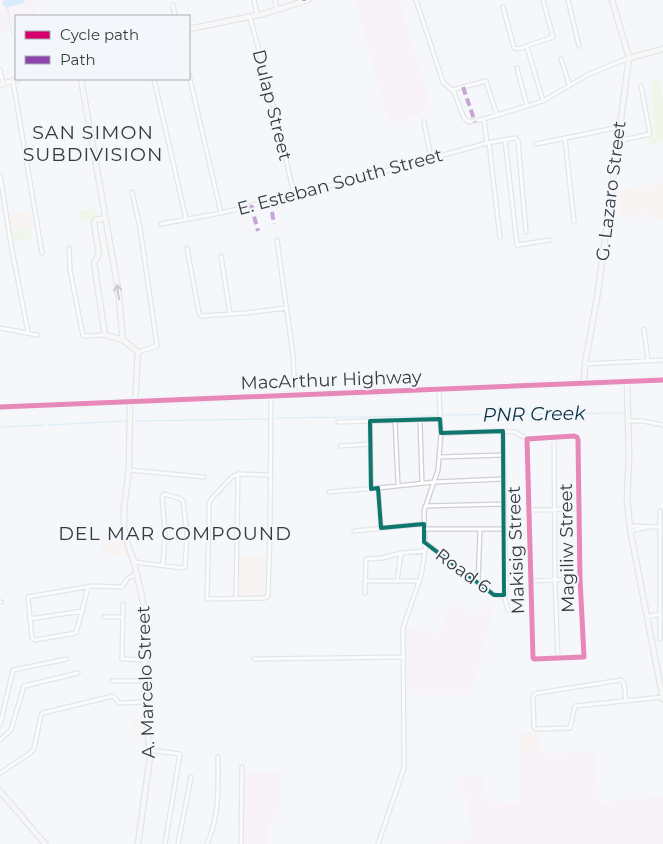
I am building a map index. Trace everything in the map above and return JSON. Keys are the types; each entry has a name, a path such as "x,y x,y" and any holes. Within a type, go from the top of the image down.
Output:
{"highway":[{"name":"MacArthur Highway","path":"0,407 663,380"}],"street":[{"path":"254,0 258,15"},
{"path":"275,0 277,10"},
{"path":"190,29 258,15 308,0"},
{"path":"416,0 443,82 452,90 466,120 471,123 543,101 588,74 629,58 663,49"},
{"path":"503,7 514,48 518,49 552,37 543,0"},
{"path":"568,0 579,46"},
{"name":"G. Lazaro Street","path":"584,384 585,364 598,292 629,58 612,0"},
{"path":"173,5 175,15"},
{"name":"Dulap Street","path":"250,16 294,194"},
{"path":"526,47 543,101"},
{"path":"561,59 569,84"},
{"path":"517,68 527,106"},
{"path":"0,70 2,84 15,80 42,253"},
{"path":"190,79 221,214"},
{"path":"82,80 118,289 123,340"},
{"path":"154,80 186,219"},
{"path":"452,90 486,81 497,116"},
{"path":"618,141 650,134 641,86"},
{"path":"484,119 500,238"},
{"path":"424,122 430,158"},
{"path":"536,144 620,127"},
{"name":"E. Esteban South Street","path":"161,224 221,214 488,143 515,138 518,141 526,232"},
{"path":"565,139 574,222"},
{"path":"505,140 517,245 550,240"},
{"path":"0,175 28,332"},
{"path":"69,248 70,270 83,336 106,335 123,340 138,352 157,346 140,228 132,192"},
{"path":"105,218 95,220 94,223 98,256 94,263 106,335"},
{"path":"277,240 293,355 295,396"},
{"path":"187,248 199,314 201,316 286,308"},
{"path":"221,256 230,314"},
{"path":"0,328 37,335"},
{"path":"644,329 648,361"},
{"name":"A. Marcelo Street","path":"138,352 129,470 124,508 124,527 145,611 145,681 150,758 138,844"},
{"path":"585,364 663,360"},
{"path":"626,700 624,683 621,680 538,693 533,697 534,727 536,730 570,728 575,706 663,698 630,529 627,499 629,421 627,382"},
{"path":"378,844 404,768 403,628 420,581 425,551 425,506 434,482 440,457 439,390"},
{"path":"270,475 238,474 223,485 212,498 210,503 207,599 265,598 268,596 270,532 271,396"},
{"path":"338,422 440,419"},
{"path":"395,420 398,485"},
{"path":"420,420 422,483"},
{"path":"370,421 371,488"},
{"path":"629,421 644,421 663,425"},
{"path":"503,432 506,591 504,595 508,610"},
{"path":"441,433 515,432 527,438 554,437 555,580 558,659"},
{"name":"Magiliw Street","path":"554,437 577,436 580,579 584,657 558,659"},
{"name":"Makisig Street","path":"527,438 533,658 534,660 558,659"},
{"path":"340,446 371,444"},
{"path":"440,457 503,455"},
{"path":"129,470 204,477"},
{"path":"236,598 238,474"},
{"path":"329,492 434,482 504,479"},
{"path":"378,488 381,528"},
{"path":"134,562 182,568 185,567 187,535 183,501 165,494 162,496 165,534 163,565"},
{"path":"425,506 504,504"},
{"path":"529,510 579,509"},
{"path":"660,511 660,639"},
{"path":"354,531 424,524"},
{"path":"630,529 645,525 648,527 660,527"},
{"path":"424,529 504,529"},
{"path":"478,584 480,529"},
{"name":"Road 6","path":"424,542 494,595 504,595"},
{"path":"365,593 366,559 425,551"},
{"path":"397,581 401,553"},
{"path":"88,588 75,634 35,640 32,638 29,619 29,596 92,586 122,587 128,578 137,574"},
{"path":"531,581 580,579"},
{"path":"365,581 420,581"},
{"path":"123,604 122,659 145,660"},
{"path":"29,619 82,611"},
{"path":"647,617 659,614"},
{"path":"104,617 123,616"},
{"path":"254,659 404,657"},
{"path":"0,725 14,670 68,659"},
{"path":"0,740 11,730 22,687 78,672"},
{"path":"112,681 145,681"},
{"path":"0,773 32,752 43,713 113,696 119,703 146,702"},
{"path":"149,750 179,753 165,844"},
{"path":"207,844 218,810 218,757"},
{"path":"241,844 242,767"},
{"path":"178,844 190,777"},
{"path":"0,791 44,844"}],"highlighted area":[{"path":"440,419 441,433 503,431 504,595 494,595 424,542 424,524 381,528 378,488 371,489 370,421"}],"shaded area":[{"path":"0,0 33,0 37,15 15,15 15,30 0,34"},
{"path":"355,0 399,0 432,109 389,125"},
{"path":"663,183 663,219 655,219 650,214 620,217 618,188"},
{"path":"31,211 33,227 11,231 7,214"},
{"path":"105,531 123,536 129,558 100,551"},
{"path":"240,555 267,555 266,597 239,597"},
{"path":"452,600 476,618 486,604 493,609 471,695 407,694 406,625 438,635"},
{"path":"143,718 144,736 135,738 133,720"},
{"path":"520,731 539,731 540,754 520,754"},
{"path":"594,752 600,803 663,796 663,844 443,844 472,839 466,796 458,796 457,776 484,777 481,800 520,804 520,754"},
{"path":"244,771 280,771 279,822 269,823 268,844 243,844"}],"green space":[{"path":"660,78 663,99 663,142 648,146 647,139 654,136 651,80"},
{"path":"96,208 97,218 80,221 78,211"},
{"path":"30,229 32,239 14,242 12,232"}],"waterway":[{"path":"6,0 12,34 15,40"},
{"path":"7,3 20,0"},
{"name":"PNR Creek","path":"443,415 625,413"},
{"name":"PNR Creek","path":"276,418 438,416"},
{"name":"PNR Creek","path":"135,421 269,419"},
{"name":"PNR Creek","path":"48,425 127,421"},
{"name":"PNR Creek","path":"0,427 44,425"}],"marked path":[{"path":"463,87 475,122"},
{"path":"270,200 274,224"},
{"path":"251,205 258,231"}],"cycle path":[{"path":"0,407 663,380"},
{"path":"574,436 578,440 580,579 584,657 534,659 527,439 574,436"}],"district":[{"name":"SAN SIMON SUBDIVISION","path":"93,143"},
{"name":"DEL MAR COMPOUND","path":"175,533"}]}
